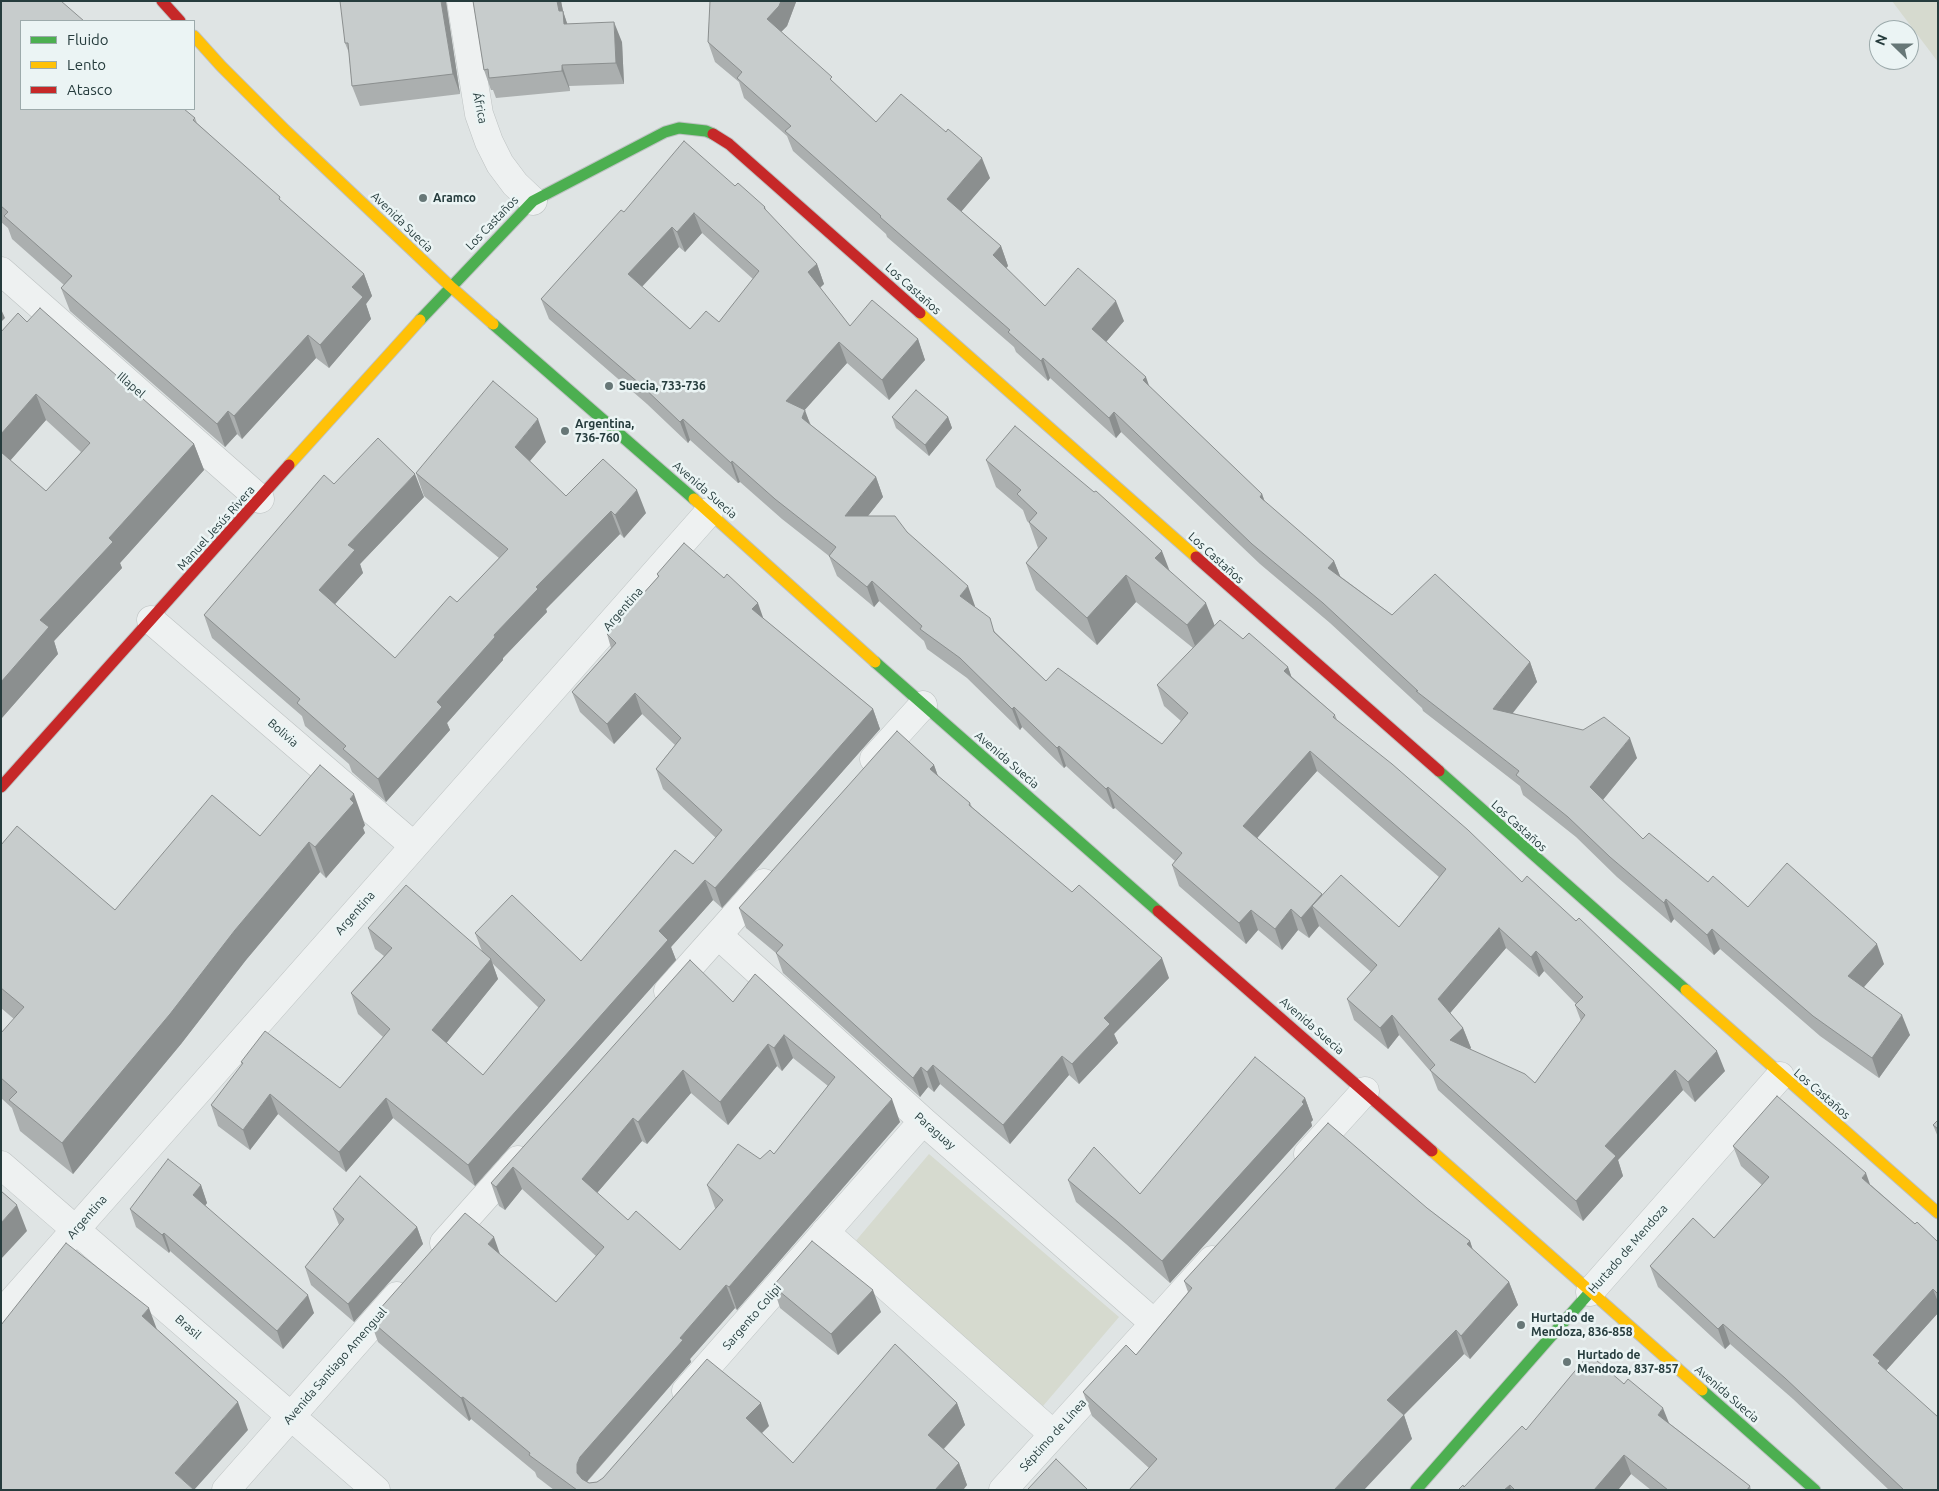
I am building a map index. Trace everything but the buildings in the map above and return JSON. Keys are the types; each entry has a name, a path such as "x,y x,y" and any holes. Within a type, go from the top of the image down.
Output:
{"street":[{"path":"162,1 179,20"},
{"name":"África","path":"461,1 480,114 489,142 500,164 515,184 533,201"},
{"name":"Avenida Suecia","path":"195,37 285,130 450,286 709,512 922,705 1365,1091 1815,1490"},
{"name":"Los Castaños","path":"450,286 533,201 665,132 679,128 694,128 718,136 1780,1076 1938,1213"},
{"name":"Illapel","path":"1,271 260,499"},
{"name":"Manuel Jesús Rivera","path":"1,787 450,286"},
{"path":"20,325 38,303"},
{"name":"Argentina","path":"1,1314 709,512"},
{"name":"Bolivia","path":"151,620 414,846"},
{"path":"856,779 922,705"},
{"path":"652,1009 777,868"},
{"name":"Paraguay","path":"718,935 923,1121 1154,1324"},
{"name":"Hurtado de Mendoza","path":"1416,1490 1780,1076"},
{"path":"1293,1171 1365,1091"},
{"name":"Sargento Colipi","path":"671,1409 923,1121"},
{"name":"Avenida Santiago Amengual","path":"226,1490 532,1143"},
{"name":"Brasil","path":"1,1165 376,1490"},
{"path":"825,1232 1053,1434"},
{"name":"Séptimo de Línea","path":"1003,1490 1227,1244"}],"shaded area":[{"path":"1892,1 1938,1 1938,62 1919,37 1919,20 1906,20"},
{"path":"929,1154 1119,1317 1043,1406 854,1243"}],"traffic: fast":[{"path":"420,320 533,201 665,132 679,128 706,131 713,134"},
{"path":"493,324 694,499"},
{"path":"875,662 1158,911"},
{"path":"1439,771 1686,990"},
{"path":"1416,1490 1590,1292"},
{"path":"1702,1390 1815,1490"}],"traffic: slow":[{"path":"195,37 285,130 450,286 493,324"},
{"path":"920,313 1196,557"},
{"path":"289,465 420,320"},
{"path":"694,499 875,662"},
{"path":"1686,990 1938,1213"},
{"path":"1432,1151 1702,1390"}],"traffic: jam":[{"path":"162,1 179,20"},
{"path":"713,134 729,144 920,313"},
{"path":"1,787 289,465"},
{"path":"1196,557 1439,771"},
{"path":"1158,911 1432,1151"}],"place":[{"name":"Aramco","path":"423,198"},
{"name":"Suecia, 733-736","path":"609,386"},
{"name":"Argentina, 736-760","path":"565,431"},
{"name":"Hurtado de Mendoza, 836-858","path":"1521,1325"},
{"name":"Hurtado de Mendoza, 837-857","path":"1567,1362"}]}
